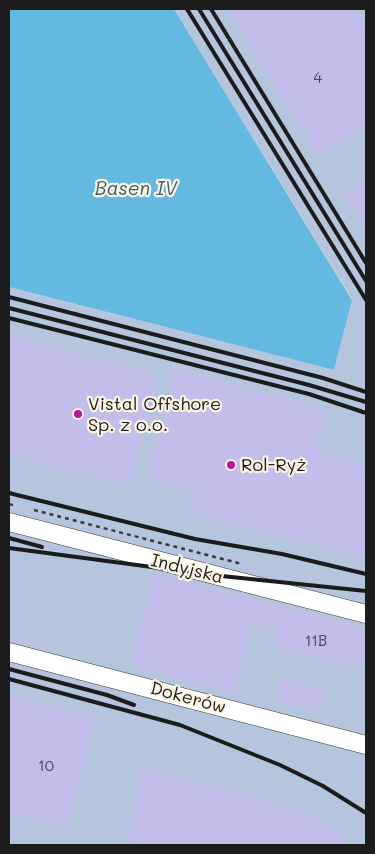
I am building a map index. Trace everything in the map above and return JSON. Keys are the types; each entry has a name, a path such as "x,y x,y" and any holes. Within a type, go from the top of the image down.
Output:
{"lane":[{"name":"Indyjska","path":"9,522 366,614"},
{"name":"Dokerów","path":"9,652 366,744"}],"shaded area":[{"path":"174,9 366,9 366,845 9,845 9,287 334,370 352,299"}],"water":[{"name":"Basen IV","path":"9,9 174,9 352,300 334,370 9,287"}],"building":[{"path":"228,9 353,9 366,30 366,125 318,155"},
{"path":"366,178 366,229 343,192"},
{"name":"Vistal Offshore Sp. z o.o.","path":"9,337 158,375 130,485 9,454"},
{"name":"Rol-Ryż","path":"175,370 325,409 315,450 358,462 357,465 366,468 366,556 190,512 196,491 147,478"},
{"path":"153,574 361,628 360,634 366,636 366,664 353,661 352,667 273,647 277,629 251,622 234,692 130,665"},
{"path":"281,678 325,690 321,709 296,703 296,707 275,701"},
{"path":"9,696 95,719 67,827 9,812"},
{"path":"143,769 301,811 337,831 351,845 153,845 126,839"}],"railway":[{"path":"187,9 366,300"},
{"path":"199,9 366,281"},
{"path":"211,9 366,263"},
{"path":"9,297 323,378 366,392"},
{"path":"9,308 309,385 366,402"},
{"path":"9,318 309,394 366,413"},
{"path":"9,493 195,539 282,554 366,574"},
{"path":"9,538 42,547"},
{"path":"9,548 212,575 366,591"},
{"path":"9,669 107,695 134,705"},
{"path":"9,679 180,725 280,765 323,786 366,813"}],"place":[{"name":"Vistal Offshore Sp. z o.o.","path":"78,414"},
{"name":"Rol-Ryż","path":"231,465"}]}
